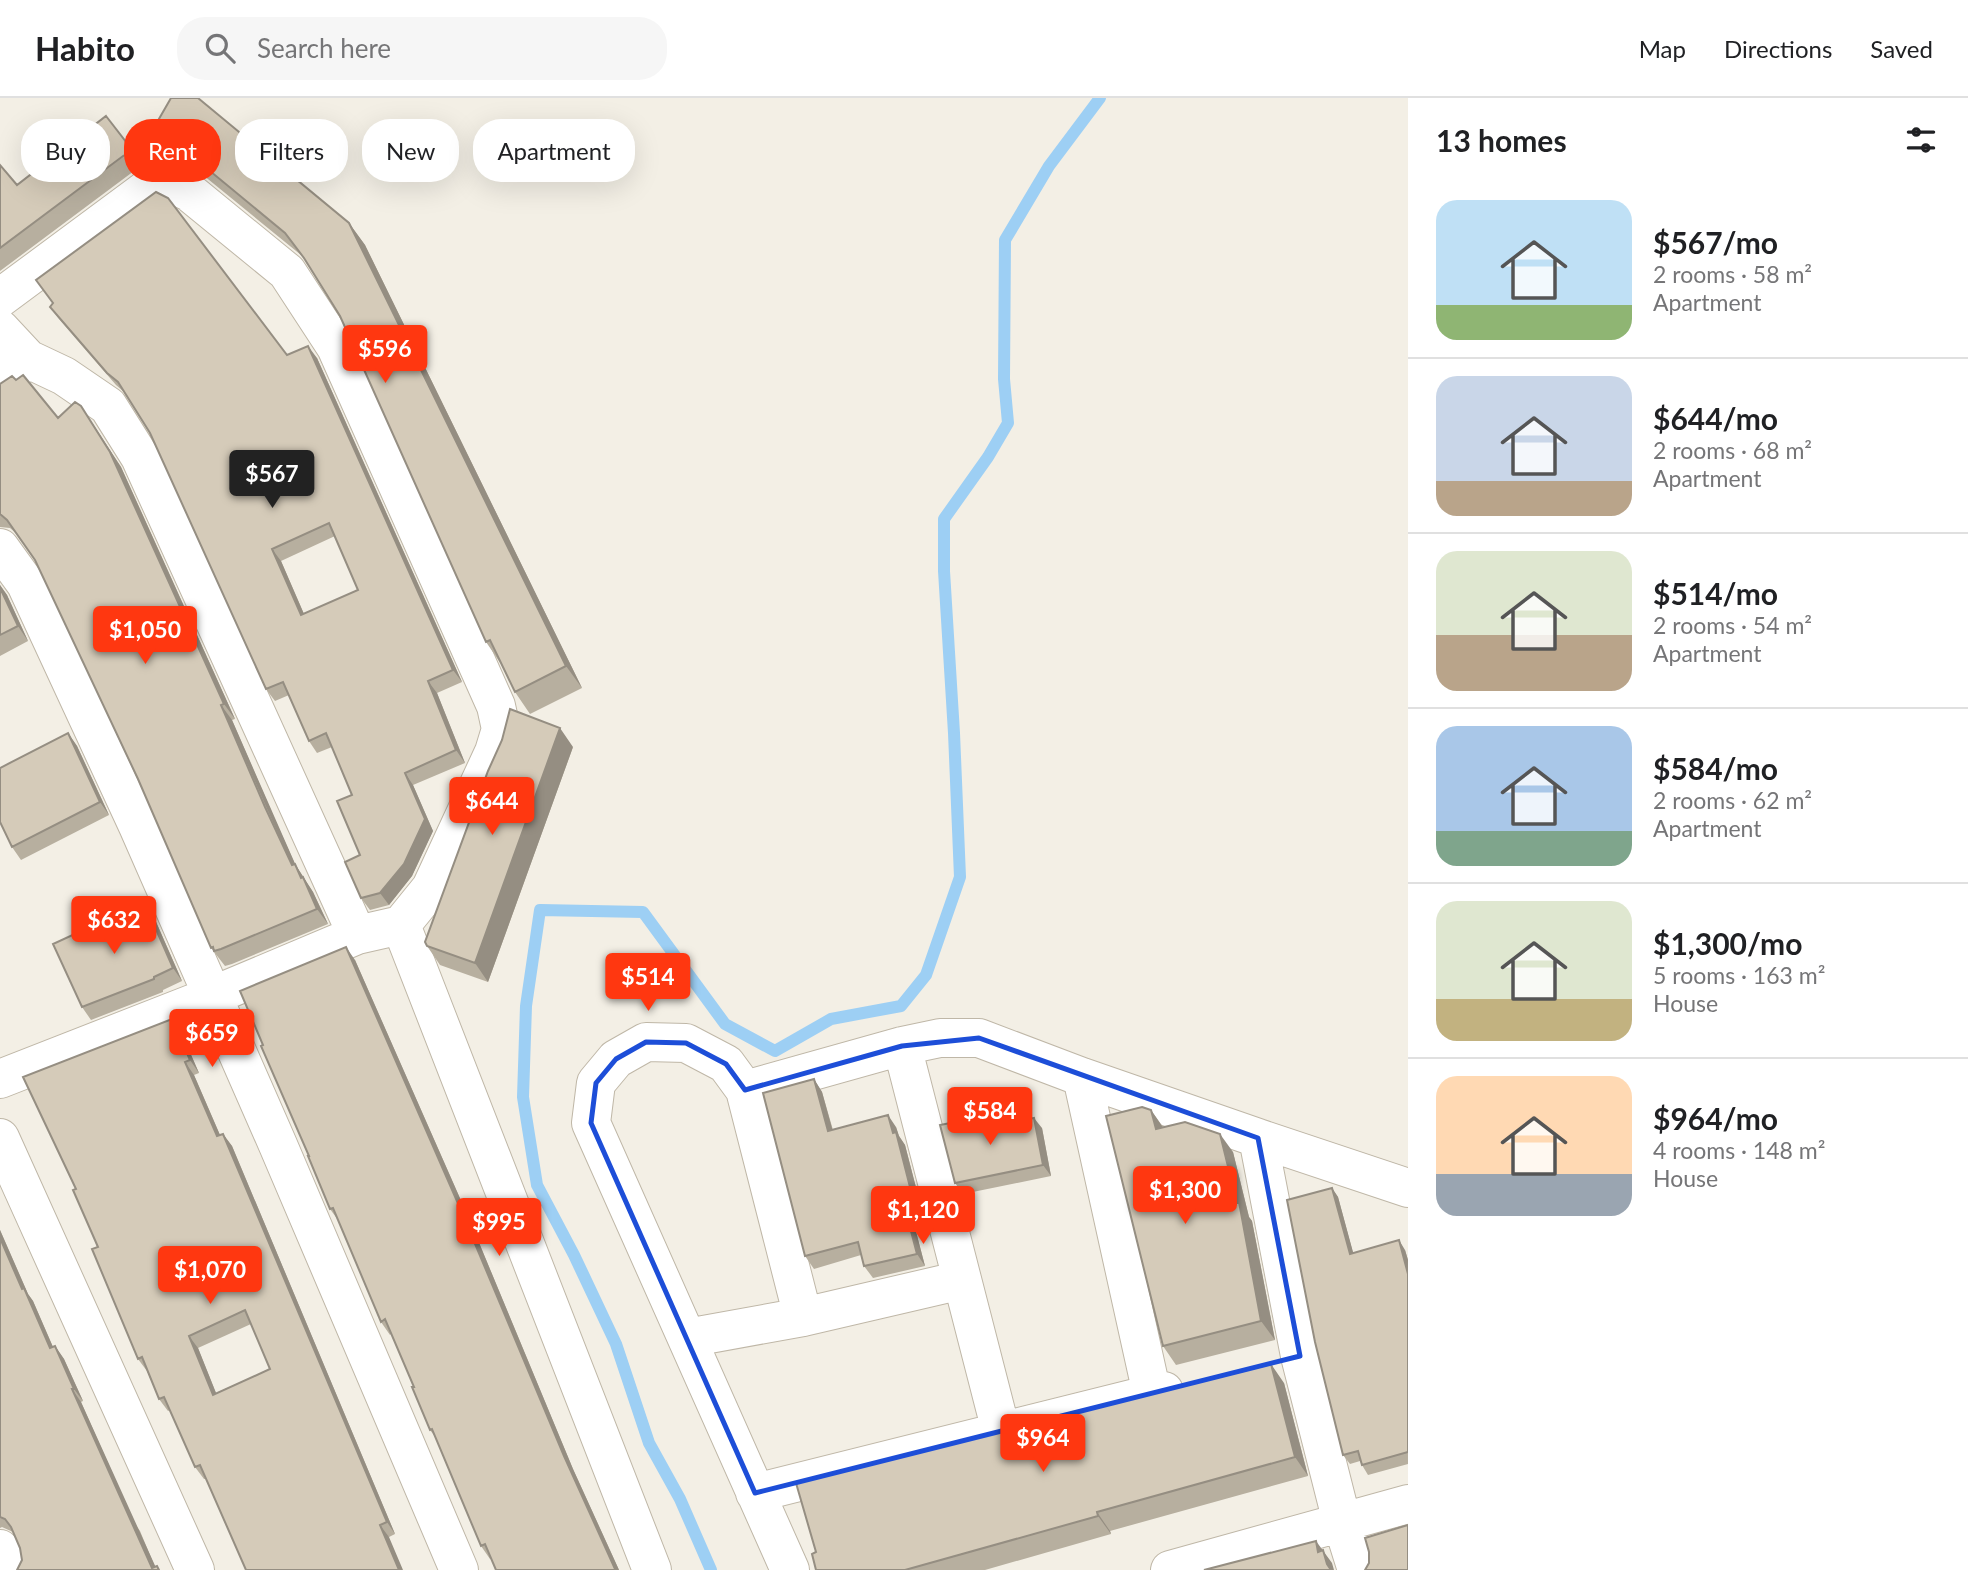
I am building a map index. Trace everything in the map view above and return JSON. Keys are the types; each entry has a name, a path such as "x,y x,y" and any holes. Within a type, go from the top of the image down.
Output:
{"street":[{"path":"0,298 147,189 165,180 188,192 287,272 336,347 496,706 501,729 494,752 431,888 401,925 356,935 212,996 0,1079"},
{"path":"0,329 14,370 64,376 108,406 140,457 356,935"},
{"path":"0,548 26,584 138,826 459,1570"},
{"path":"401,925 652,1570"},
{"path":"745,1090 902,1046 940,1038 979,1038 1082,1077 1408,1188"},
{"path":"790,1570 591,1123 596,1083 616,1059 646,1042 686,1043 726,1064 745,1090 803,1318"},
{"path":"902,1046 1001,1431"},
{"path":"1082,1077 1152,1394"},
{"path":"0,1138 195,1570"},
{"path":"1258,1138 1286,1360 1357,1570"},
{"path":"687,1338 803,1318 962,1280"},
{"path":"755,1493 1193,1384"},
{"path":"1170,1570 1408,1504"},
{"path":"0,1549 9,1570"}],"highlighted area":[{"path":"979,1038 1258,1138 1300,1356 755,1493 591,1123 596,1083 616,1059 646,1042 686,1043 726,1064 745,1090 902,1046"}],"building":[{"path":"171,98 198,98 235,129 235,182 299,182 349,223 566,666 515,692 490,640 486,642 340,316 285,233 221,180 221,119 159,119"},
{"path":"110,121 124,139 123,156 110,166"},
{"path":"0,165 17,185 21,182 88,182 0,248"},
{"path":"156,192 168,198 287,355 308,346 453,670 428,681 456,750 405,773 425,819 404,864 380,893 361,898 345,862 360,855 337,801 352,795 326,733 309,741 283,682 266,689 150,433 118,382 107,373 50,307 53,303 36,280","holes":["329,523 358,590 301,615 272,549"]},
{"path":"23,375 58,418 75,402 81,406 110,452 224,704 221,705 265,807 292,865 295,864 301,878 303,877 317,909 221,949 214,951 213,947 211,948 138,779 35,560 0,514 0,384 12,376 16,380"},
{"path":"0,588 18,626 0,635"},
{"path":"510,709 560,728 475,963 427,946 425,942 502,740"},
{"path":"68,733 100,802 12,847 0,822 0,768"},
{"path":"144,902 173,968 154,979 82,1007 53,944"},
{"path":"346,947 564,1456 617,1570 496,1570 485,1544 481,1546 385,1319 381,1322 333,1208 330,1209 240,991"},
{"path":"172,1019 190,1060 185,1062 217,1136 223,1134 387,1522 380,1525 399,1570 246,1570 200,1465 195,1467 164,1397 159,1399 142,1357 138,1359 92,1249 98,1247 73,1190 76,1189 23,1077","holes":["245,1310 270,1369 213,1395 189,1336"]},
{"path":"814,1079 828,1131 888,1115 893,1133 896,1132 911,1191 901,1193 917,1254 864,1266 858,1242 805,1256 763,1093"},
{"path":"1142,1107 1151,1110 1156,1129 1185,1122 1220,1134 1237,1203 1239,1202 1261,1321 1163,1346 1106,1116"},
{"path":"991,1115 993,1126 1034,1118 1043,1165 955,1183 940,1125"},
{"path":"1332,1188 1350,1254 1399,1240 1408,1274 1408,1452 1362,1465 1358,1451 1343,1455 1315,1342 1287,1200"},
{"path":"0,1238 50,1348 55,1346 152,1568 157,1566 159,1570 17,1570 22,1560 20,1548 11,1527 0,1517"},
{"path":"1271,1364 1295,1457 1097,1512 1098,1516 905,1570 816,1570 812,1554 816,1552 796,1483"},
{"path":"1408,1525 1408,1570 1365,1570 1369,1563 1369,1552 1365,1538"},
{"path":"1316,1541 1318,1552 1323,1550 1331,1570 1204,1570"}],"waterway":[{"path":"711,1570 680,1499 649,1443 616,1344 537,1185 523,1097 526,1006 540,910 643,912 725,1024 775,1051 831,1019 901,1006 926,975 960,877 944,571 944,519 988,457 1008,423 1004,379 1005,240 1049,166 1100,98"}]}
